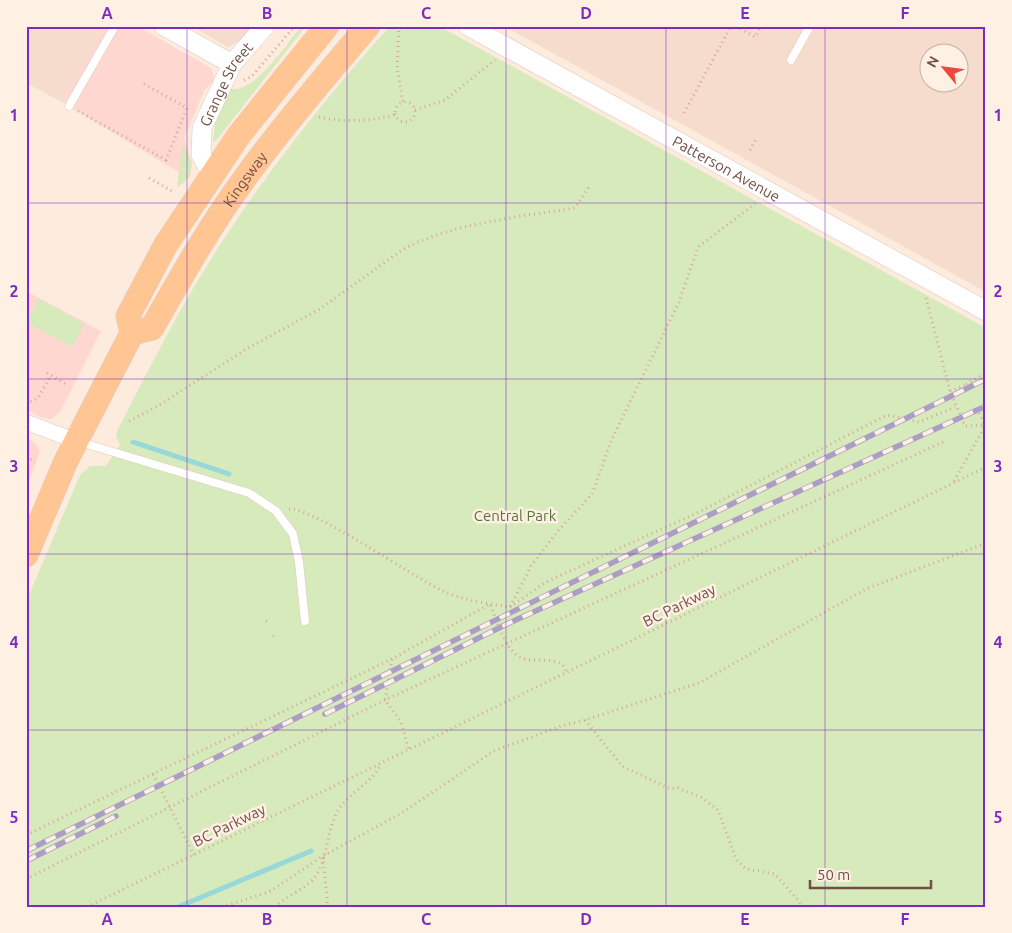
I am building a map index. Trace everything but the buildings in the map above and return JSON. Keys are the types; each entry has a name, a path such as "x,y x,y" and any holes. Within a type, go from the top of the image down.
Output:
{"main road":[{"name":"Kingsway","path":"26,555 76,441 132,333 128,316 165,246 239,135 327,26"},
{"name":"Kingsway","path":"132,333 152,328 206,236 252,168 307,98 368,26"}],"street":[{"path":"164,26 232,64"},
{"name":"Grange Street","path":"212,175 201,155 202,128 232,64 265,26"},
{"name":"Patterson Avenue","path":"468,26 986,311"},
{"path":"26,422 76,441"}],"lane":[{"path":"69,106 115,26"},
{"path":"791,60 810,26"},
{"path":"76,441 249,493 276,511 293,534 299,562 305,621"}],"path":[{"path":"235,83 251,77 295,26"},
{"path":"398,26 397,68 403,102"},
{"path":"684,114 731,26"},
{"path":"736,26 755,37 760,26"},
{"path":"415,110 445,100 495,60"},
{"path":"144,84 192,110"},
{"path":"395,115 397,106 403,102 409,103 415,110"},
{"path":"69,106 166,160 187,108"},
{"path":"395,115 399,120 408,122 413,119 415,110"},
{"path":"320,117 344,122 395,115"},
{"path":"750,150 758,137"},
{"path":"149,178 172,191"},
{"path":"129,421 158,406 248,348 320,309 416,242 483,224 576,208 589,186"},
{"path":"510,607 531,566 558,531 592,494 607,450 679,302 698,246 755,204"},
{"path":"926,298 950,391 956,407 965,426 986,425"},
{"path":"950,391 966,385 986,373"},
{"path":"26,404 38,398 49,374 67,384"},
{"path":"276,511 294,509 301,511 335,528 445,591 490,604 510,607 546,582 699,512 887,415 919,422 956,407"},
{"path":"979,413 986,425"},
{"path":"953,483 986,425"},
{"path":"26,879 385,700 945,441"},
{"path":"26,457 35,462"},
{"name":"BC Parkway","path":"87,907 986,467"},
{"path":"222,907 269,892 323,856 400,814 494,751 561,726 585,720 699,682 866,590 986,543"},
{"path":"490,604 507,643 515,652 524,659 543,659 559,663 563,665 566,673"},
{"path":"26,835 392,659 490,604"},
{"path":"392,659 385,700 401,722 409,750"},
{"path":"585,720 622,766 670,789 678,788 703,798 718,810 736,859 746,869 775,874 804,907"},
{"name":"BC Parkway","path":"323,856 334,816 345,800 372,779 382,763"},
{"path":"153,774 194,855"},
{"path":"275,907 314,878 323,856"},
{"path":"323,856 328,907"}],"shaded area":[{"path":"26,26 104,26 62,102 26,83"},
{"path":"104,26 137,26 211,68 214,76 213,82 205,89 184,138 192,163 190,179 62,102"},
{"path":"191,26 253,26 241,40 228,47"},
{"path":"504,26 946,26 965,29 986,26 986,292"},
{"path":"26,291 101,331 60,412 51,419 42,418 26,409"},
{"path":"26,438 36,444 40,451 26,489"}],"green space":[{"path":"301,26 306,26 215,142 213,141 215,122 230,88 239,89 259,76 279,55"},
{"name":"Central Park","path":"390,26 439,26 986,328 986,907 26,907 26,602 80,475 90,466 106,466 120,445 116,436 117,431 153,361 204,270 237,219 300,134"},
{"path":"182,147 190,157 191,168 187,179 177,187"},
{"path":"39,299 84,324 72,347 26,322"}],"waterway":[{"path":"133,442 229,474"},
{"path":"178,907 311,851"}],"railway":[{"path":"26,851 986,379"},
{"path":"325,714 507,624 986,406"},
{"path":"26,861 116,816"}]}
